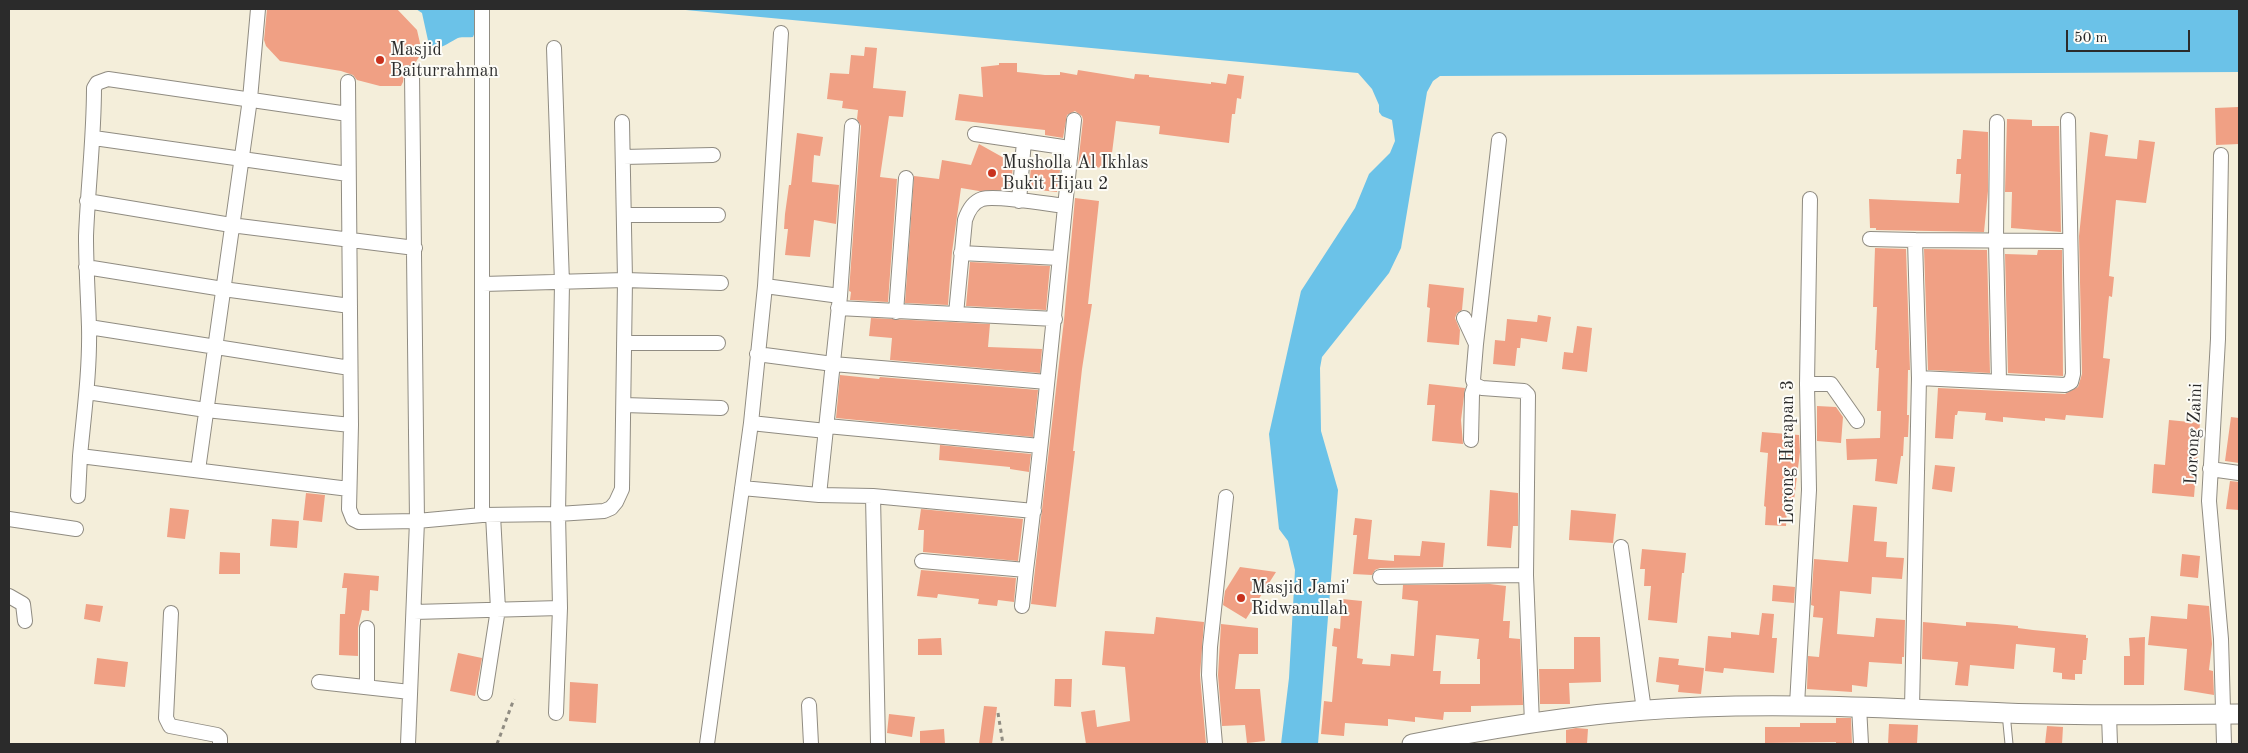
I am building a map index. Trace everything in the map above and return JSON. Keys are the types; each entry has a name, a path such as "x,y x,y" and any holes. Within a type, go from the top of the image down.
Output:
{"main road":[{"path":"1412,744 1479,738 1532,723 1644,710 1797,705 2006,713 2232,715"}],"street":[{"path":"198,470 250,100 258,9"},
{"path":"482,9 483,284 488,515 498,609 485,694"},
{"path":"707,744 751,423 765,286 781,33"},
{"path":"554,48 562,283 558,514 560,608 556,713"},
{"path":"408,744 417,521 412,73"},
{"path":"78,496 87,392 89,327 86,267 87,201 94,138 94,88 97,83 108,79 348,114"},
{"path":"348,82 351,426 349,509 353,519 359,522 417,521 488,515 604,511 611,508 616,502 622,489 624,405 625,280 622,122"},
{"path":"1022,606 1055,319 1059,258 1074,120"},
{"path":"1919,378 2065,385 2071,382 2073,374 2068,120"},
{"path":"1997,122 1996,241 1999,381"},
{"path":"819,495 839,302 852,126"},
{"path":"975,134 1063,146"},
{"path":"94,138 348,174"},
{"path":"1470,440 1472,394 1475,385 1473,380 1476,344 1499,140"},
{"path":"1019,201 1024,141"},
{"path":"623,157 713,155"},
{"name":"Lorong Zaini","path":"2221,155 2217,362 2210,469 2210,522 2232,715 2224,744"},
{"path":"896,312 906,178"},
{"path":"956,314 965,220 968,211 976,202 987,198 1065,206"},
{"name":"Lorong Harapan 3","path":"1797,705 1809,490 1807,384 1810,198"},
{"path":"87,201 231,225 415,248"},
{"path":"624,215 718,215"},
{"path":"1870,239 2070,241"},
{"path":"1912,708 1919,378 1915,240"},
{"path":"961,253 1059,258"},
{"path":"86,267 223,289 350,306"},
{"path":"483,284 625,280 721,283"},
{"path":"765,286 896,312 1055,319"},
{"path":"1464,318 1476,344"},
{"path":"89,327 350,368"},
{"path":"624,343 718,343"},
{"path":"757,354 833,364 1047,382"},
{"path":"1807,384 1831,384 1856,421"},
{"path":"1475,385 1482,388 1524,391 1528,395 1526,575 1532,723"},
{"path":"87,392 206,410 351,426"},
{"path":"624,405 721,408"},
{"path":"751,423 1040,446"},
{"path":"80,456 349,489"},
{"path":"2210,469 2239,473"},
{"path":"742,488 819,495 873,496 1034,511"},
{"path":"873,496 878,744"},
{"path":"1215,744 1209,676 1226,497"},
{"path":"9,519 76,529"},
{"path":"1621,547 1644,710"},
{"path":"922,561 1026,570"},
{"path":"1380,577 1526,575"},
{"path":"9,596 23,604 24,621"},
{"path":"414,612 560,608"},
{"path":"171,613 166,718 170,726 217,735 220,738 220,744"},
{"path":"366,688 368,664 367,628"},
{"path":"319,682 410,692"},
{"path":"809,705 811,744"},
{"path":"1859,706 1861,744"},
{"path":"2109,715 2110,744"}],"lane":[{"path":"2006,713 2008,744"}],"path":[{"path":"497,744 514,699"},
{"path":"998,713 1003,744"}],"water":[{"path":"416,9 475,9 475,32 473,37 458,38 441,47 429,45 422,13"},
{"path":"675,9 2239,9 2239,72 1440,76 1433,81 1427,92 1401,248 1389,273 1322,357 1320,368 1321,431 1338,490 1318,744 1281,744 1289,678 1295,570 1288,541 1279,529 1269,434 1301,291 1355,208 1369,174 1390,153 1395,141 1392,120 1382,116 1379,112 1379,105 1372,89 1358,73"}],"building":[{"path":"267,9 397,9 417,30 422,52 414,65 408,65 405,68 401,86 380,86 357,80 353,75 341,71 280,61 266,46 264,40"},
{"path":"865,47 877,48 873,88 906,91 903,117 889,116 880,177 897,179 888,302 850,300 851,292 849,291 861,126 857,119 858,110 842,108 843,101 827,99 830,73 849,74 851,55 864,56"},
{"path":"999,63 1017,63 1017,72 1045,75 1060,75 1060,72 1077,75 1078,70 1134,79 1135,74 1211,84 1211,82 1226,84 1228,74 1244,76 1241,99 1237,98 1235,114 1232,114 1229,143 1159,134 1160,126 1116,121 1110,169 1078,165 1083,120 1082,116 1075,111 1067,115 1063,138 1045,135 1045,130 955,120 959,94 983,97 981,67 999,65"},
{"path":"2238,107 2239,144 2216,145 2215,108"},
{"path":"2007,119 2032,120 2032,126 2059,126 2061,232 2011,228 2012,192 2005,192"},
{"path":"1963,130 1988,132 1988,191 1984,232 1876,230 1876,228 1870,228 1869,199 1959,203 1961,174 1956,174 1957,159 1961,159"},
{"path":"2090,132 2108,135 2105,156 2137,159 2139,140 2155,142 2146,203 2116,200 2109,276 2114,277 2112,297 2109,296 2103,358 2110,359 2103,418 2066,415 2065,420 2045,418 2045,421 2003,417 2003,422 1985,420 1986,413 1958,411 1957,415 1955,415 1953,439 1935,438 1938,388 2065,394 2078,387 2082,374 2079,236"},
{"path":"797,133 823,137 820,156 814,155 812,182 839,185 836,224 814,220 810,257 785,255 788,229 784,229 785,214 789,185 791,185"},
{"path":"979,144 1013,163 1011,190 979,191 961,188 952,252 948,305 905,303 914,176 939,179 942,160 971,165"},
{"path":"1031,166 1060,170 1057,192 1029,189"},
{"path":"1075,198 1099,201 1088,304 1092,304 1082,369 1073,451 1075,451 1056,607 1031,604 1064,320"},
{"path":"1875,248 1906,249 1910,370 1908,370 1907,415 1909,415 1908,437 1904,437 1903,456 1901,456 1897,484 1875,481 1877,459 1847,460 1846,439 1880,438 1881,411 1877,411 1879,368 1876,368 1877,350 1875,350 1877,307 1873,307"},
{"path":"1924,249 1987,250 1990,373 1928,370"},
{"path":"2038,250 2062,250 2063,376 2008,373 2005,254 2037,255"},
{"path":"970,262 1050,266 1046,310 966,306"},
{"path":"1429,284 1464,288 1462,310 1457,313 1455,318 1460,330 1459,345 1427,342 1430,308 1427,307"},
{"path":"1538,315 1551,317 1547,342 1521,338 1520,348 1517,348 1515,366 1493,364 1495,340 1505,341 1507,319 1537,322"},
{"path":"871,318 990,324 988,347 1042,349 1040,373 890,360 892,338 869,336"},
{"path":"1577,326 1592,328 1587,372 1562,369 1564,352 1573,353"},
{"path":"840,375 1038,390 1033,437 836,418"},
{"path":"1429,384 1465,388 1461,420 1463,444 1432,441 1435,405 1427,405"},
{"path":"1817,406 1836,407 1843,417 1841,443 1817,441"},
{"path":"2231,417 2239,418 2239,463 2225,461"},
{"path":"2169,420 2200,423 2194,497 2152,493 2154,464 2165,465"},
{"path":"1762,432 1799,435 1800,452 1793,508 1787,508 1786,526 1765,525 1766,507 1764,506 1768,453 1760,452"},
{"path":"940,445 1031,454 1029,472 1010,469 1010,467 939,460"},
{"path":"1935,465 1955,467 1952,492 1932,489"},
{"path":"2230,481 2239,482 2239,510 2226,509"},
{"path":"1490,490 1518,493 1518,526 1513,526 1511,548 1487,546"},
{"path":"306,493 325,495 322,522 303,520"},
{"path":"1853,505 1877,507 1874,541 1887,542 1886,557 1904,558 1902,579 1872,577 1871,594 1840,591 1837,634 1874,637 1876,618 1905,620 1904,657 1902,657 1902,664 1869,662 1867,687 1852,685 1852,692 1807,689 1808,656 1819,657 1823,618 1813,617 1814,606 1811,605 1814,559 1848,562"},
{"path":"170,508 189,510 185,539 167,537"},
{"path":"921,509 1023,519 1018,561 923,552 924,530 918,530"},
{"path":"1571,510 1616,514 1613,543 1569,540"},
{"path":"1355,518 1372,520 1368,559 1394,561 1394,555 1420,556 1422,541 1445,543 1443,567 1380,568 1375,570 1372,575 1353,574 1357,535 1353,535"},
{"path":"272,519 299,521 297,548 270,546"},
{"path":"1642,549 1686,553 1677,623 1648,620 1651,586 1644,586 1645,569 1640,569"},
{"path":"220,552 240,553 240,574 219,574"},
{"path":"2182,554 2200,556 2198,578 2180,576"},
{"path":"1240,567 1276,572 1246,619 1223,605 1225,591"},
{"path":"921,570 1016,578 1014,602 998,600 997,606 978,604 979,599 938,594 937,598 917,596"},
{"path":"344,573 379,576 378,591 370,590 369,611 362,610 358,628 358,656 339,655 340,614 345,614 347,588 342,588"},
{"path":"1490,584 1506,586 1503,621 1510,621 1509,638 1520,639 1523,705 1471,706 1471,712 1444,712 1443,720 1415,717 1415,722 1388,719 1388,726 1345,723 1344,736 1321,734 1324,701 1332,702 1337,647 1332,646 1334,628 1340,629 1342,599 1362,601 1357,658 1363,659 1362,664 1390,666 1391,654 1414,656 1418,601 1402,599 1403,585","holes":["1436,635 1479,639 1477,659 1480,659 1480,684 1440,684 1441,671 1433,671"]},
{"path":"1773,585 1795,587 1794,603 1772,601"},
{"path":"86,604 103,606 100,622 84,619"},
{"path":"2188,604 2209,606 2212,644 2209,670 2213,671 2214,695 2184,690 2187,649 2148,645 2151,616 2187,619"},
{"path":"1762,613 1774,614 1772,638 1777,638 1774,673 1724,668 1723,673 1705,671 1708,636 1731,638 1731,632 1759,635"},
{"path":"1156,617 1204,622 1200,675 1206,744 1086,744 1081,712 1095,710 1097,727 1130,721 1125,667 1102,665 1105,631 1154,634"},
{"path":"1923,622 1966,626 1966,622 1996,624 2086,635 2086,638 2088,638 2086,660 2083,660 2082,674 2075,674 2075,680 2062,679 2062,673 2053,672 2055,648 2016,644 2014,669 1970,665 1968,686 1955,685 1958,662 1922,659"},
{"path":"1221,624 1258,628 1258,654 1239,654 1235,689 1260,689 1265,741 1247,743 1245,725 1222,726 1218,675"},
{"path":"1574,637 1600,637 1601,682 1569,683 1570,704 1540,704 1539,669 1574,669"},
{"path":"2145,637 2144,685 2124,685 2124,656 2130,656 2129,638"},
{"path":"941,638 942,655 918,655 918,639"},
{"path":"458,653 482,658 475,696 450,691"},
{"path":"1659,657 1679,659 1678,665 1704,668 1701,694 1678,692 1679,685 1656,682"},
{"path":"97,658 128,662 125,687 94,684"},
{"path":"1055,679 1072,679 1071,707 1054,706"},
{"path":"570,682 598,684 596,723 569,721"},
{"path":"984,706 997,707 992,744 979,744"},
{"path":"889,714 915,717 912,737 887,733"},
{"path":"1836,718 1851,718 1852,744 1836,744 1836,742 1765,743 1765,727 1800,727 1800,723 1836,723"},
{"path":"1889,724 1918,725 1917,744 1888,744"},
{"path":"2047,726 2063,727 2062,744 2045,744"},
{"path":"1576,728 1588,729 1587,744 1566,744 1566,730"},
{"path":"944,729 945,744 920,744 920,731"}],"place":[{"name":"Masjid Baiturrahman","path":"380,60"},
{"name":"Musholla Al Ikhlas Bukit Hijau 2","path":"992,173"},
{"name":"Masjid Jami' Ridwanullah","path":"1241,598"}]}
